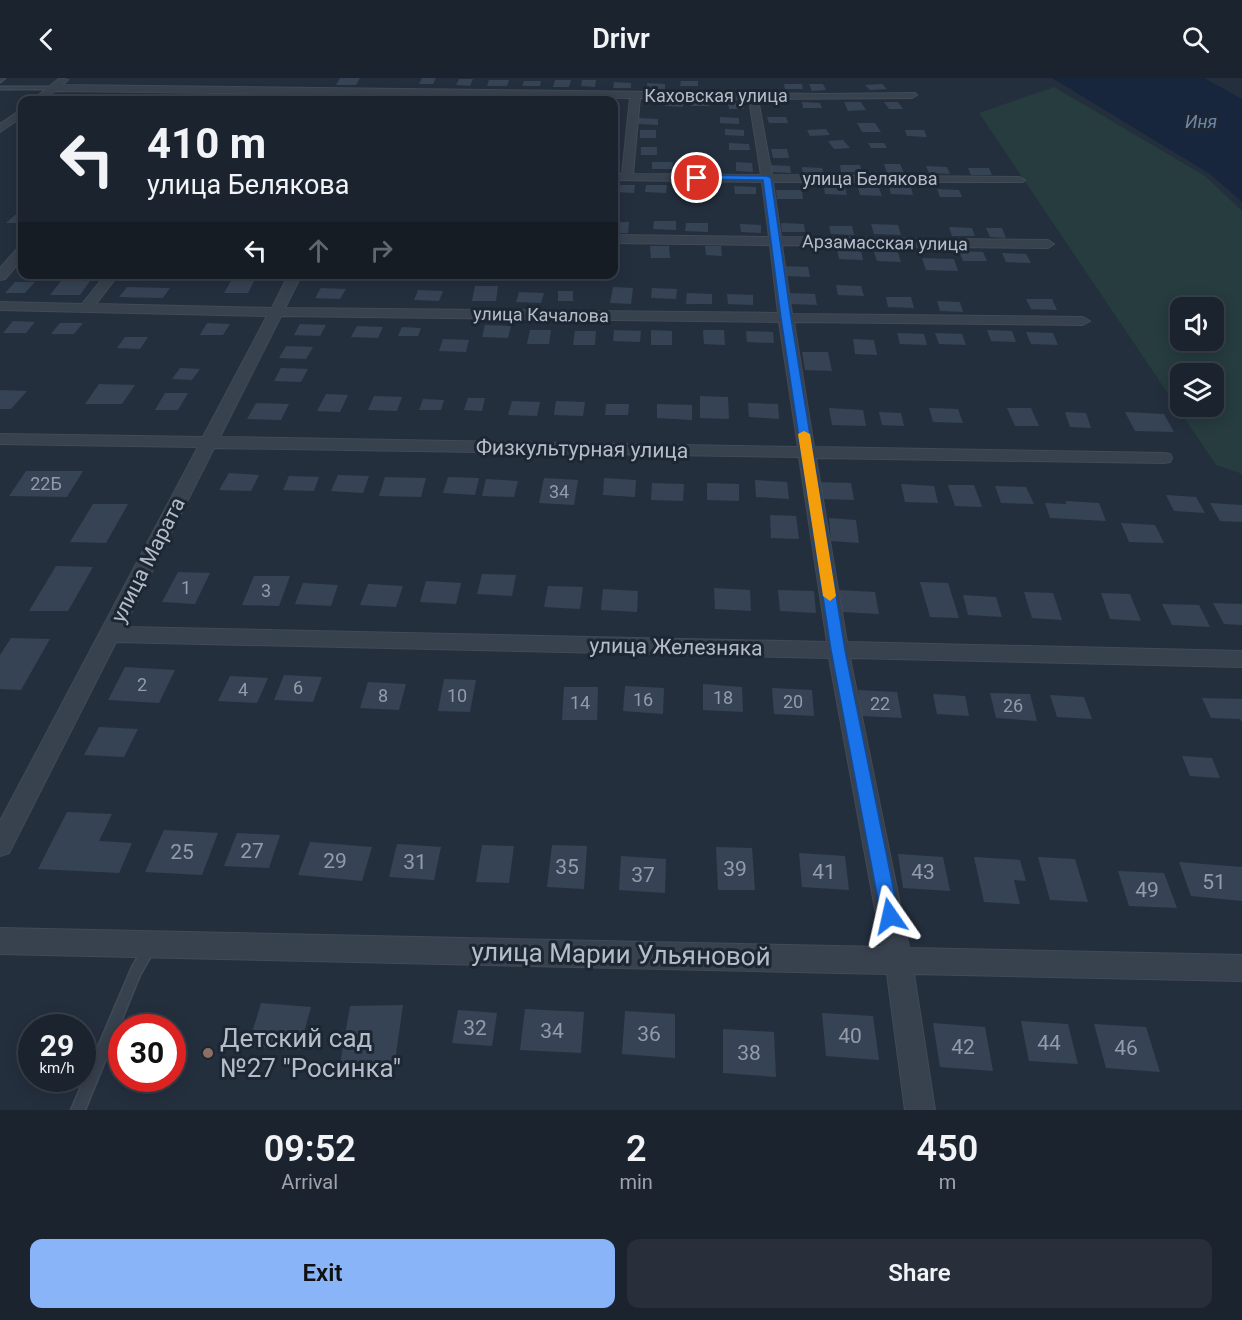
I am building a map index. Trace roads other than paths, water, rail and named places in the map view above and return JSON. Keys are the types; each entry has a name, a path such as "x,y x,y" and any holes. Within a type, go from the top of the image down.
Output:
{"street":[{"path":"42,96 65,78"},
{"path":"390,96 400,78"},
{"name":"Каховская улица","path":"53,88 262,90 390,96"},
{"path":"172,96 178,89"},
{"path":"257,96 262,90"},
{"name":"Каховская улица","path":"578,96 912,94"},
{"path":"627,177 635,95"},
{"path":"753,96 838,650 898,960 920,1110"},
{"path":"0,129 18,115"},
{"name":"улица Белякова","path":"618,177 1019,180"},
{"name":"Арзамасская улица","path":"618,239 1048,244"},
{"path":"0,276 18,256"},
{"path":"85,309 109,279"},
{"name":"улица Марата","path":"0,845 294,279"},
{"name":"улица Качалова","path":"0,306 277,312 1083,321"},
{"name":"Физкультурная улица","path":"0,439 1164,459"},
{"name":"улица Железняка","path":"110,634 1242,659"},
{"name":"улица Марии Ульяновой","path":"0,941 1242,968"}],"lane":[{"path":"0,88 53,88"},
{"path":"79,1110 135,971 152,944"}],"water":[{"name":"Иня","path":"1052,78 1204,78 1242,99 1242,202 1210,174"}],"place":[{"name":"Детский сад №27 \"Росинка\"","path":"208,1053"}]}
